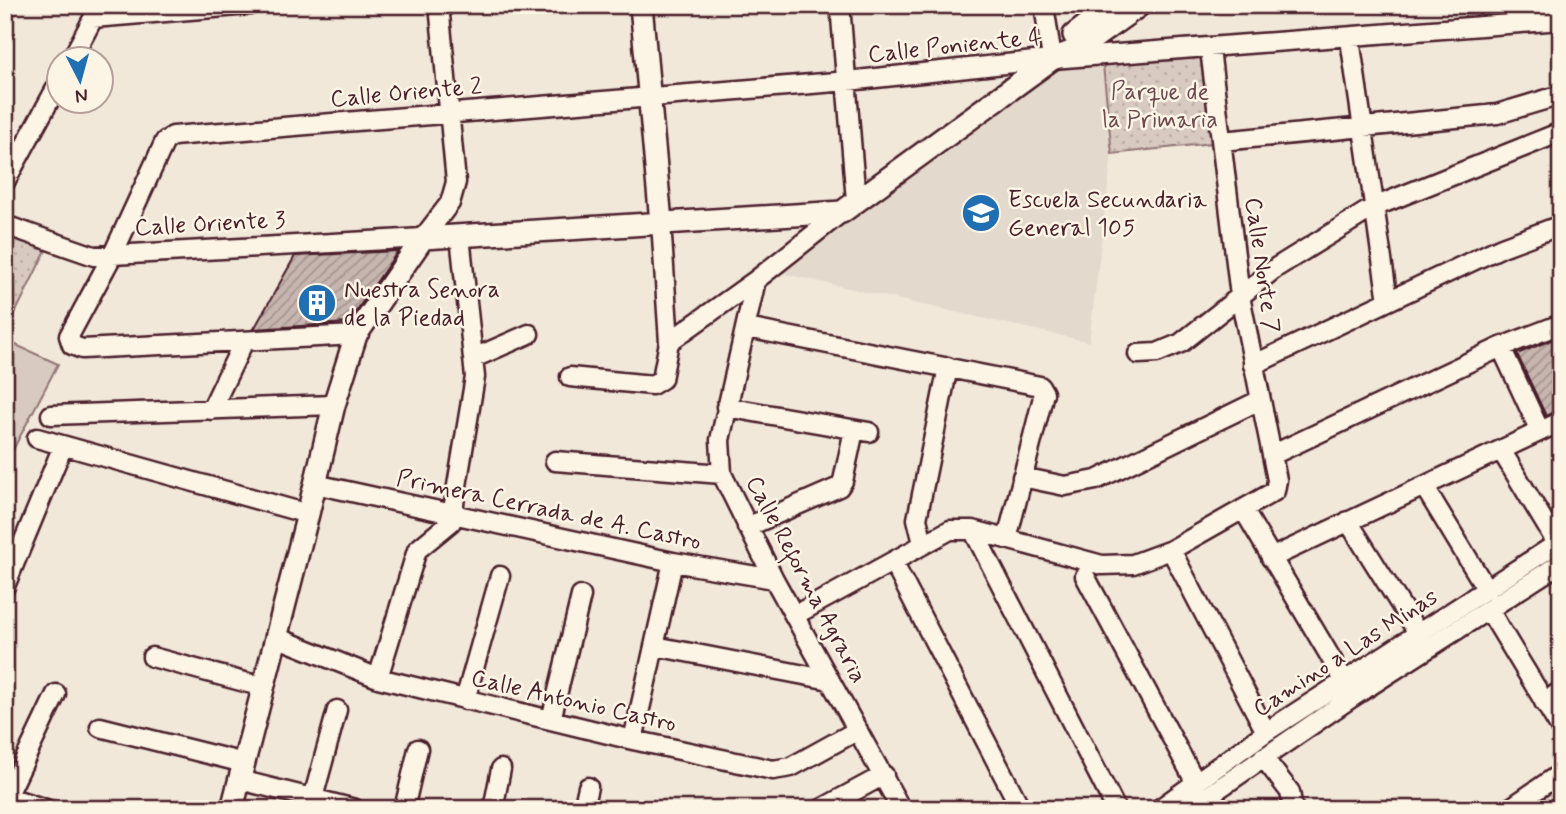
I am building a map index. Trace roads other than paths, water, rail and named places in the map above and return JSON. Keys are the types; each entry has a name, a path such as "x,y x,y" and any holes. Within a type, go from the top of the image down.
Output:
{"main road":[{"path":"641,5 647,97 661,222"},
{"path":"1052,59 1063,44 1113,5"},
{"path":"232,809 309,514 334,405 356,335 423,238 849,207 1052,59 1077,50 1140,5"}],"street":[{"path":"78,46 97,11 250,5"},
{"path":"423,238 450,204 455,190 439,5"},
{"path":"669,342 756,280 849,207 848,81 840,5"},
{"path":"1044,5 1052,59"},
{"name":"Calle Poniente 4","path":"647,97 848,81 1052,59 1561,20"},
{"path":"1350,38 1388,302"},
{"name":"Calle Norte 7","path":"1210,49 1240,296 1277,487 1243,509"},
{"path":"1222,141 1497,114 1561,95"},
{"name":"Calle Oriente 2","path":"113,254 169,138 647,97"},
{"path":"5,183 46,107"},
{"path":"1138,354 1157,353 1181,343 1277,267 1374,207 1561,132"},
{"path":"570,377 656,384 664,375 669,342 661,222"},
{"name":"Calle Oriente 3","path":"5,225 78,253 113,254 423,238"},
{"path":"1253,365 1502,247 1561,225"},
{"path":"378,678 417,550 447,528 452,514 471,408 474,359 460,236"},
{"path":"113,254 70,330 72,345 82,349 356,335"},
{"name":"Calle Reforma Agraria","path":"756,280 720,440 722,474 774,579 901,809"},
{"path":"1272,456 1501,347 1561,324"},
{"path":"747,328 1040,386 1044,393 1007,539"},
{"path":"474,359 529,334"},
{"path":"211,410 244,341"},
{"path":"1501,347 1540,431"},
{"path":"922,543 917,519 948,368"},
{"path":"1022,477 1066,486 1096,480 1260,400"},
{"path":"51,415 334,405"},
{"path":"726,407 862,431 839,487 747,527"},
{"path":"1271,558 1425,488 1560,422"},
{"path":"37,438 309,514"},
{"path":"5,586 63,446"},
{"path":"1501,450 1559,542"},
{"path":"555,461 722,474"},
{"name":"Primera Cerrada de A. Castro","path":"315,484 673,562 774,579"},
{"path":"1425,488 1487,590"},
{"path":"795,615 950,530 973,530 1101,565 1116,566 1146,561 1171,550 1243,509 1344,680"},
{"path":"1348,521 1418,633"},
{"path":"973,530 1116,809"},
{"name":"Camino a Las Minas","path":"1159,809 1266,732 1559,542"},
{"path":"1171,550 1266,732"},
{"path":"633,740 673,562"},
{"path":"892,562 1021,809"},
{"name":"Camino a Las Minas","path":"1189,809 1263,757 1561,563"},
{"path":"465,700 500,576"},
{"path":"1085,576 1196,783"},
{"path":"551,720 581,596"},
{"path":"1489,610 1561,729"},
{"name":"Calle Antonio Castro","path":"276,637 378,678 633,740 782,770 858,730"},
{"path":"655,646 830,680"},
{"path":"152,657 263,687"},
{"path":"1545,702 1561,691"},
{"path":"46,808 6,796 56,694"},
{"path":"311,803 337,710"},
{"path":"100,727 242,771 311,803 355,809"},
{"path":"404,809 418,749"},
{"path":"1263,757 1290,792 1293,809"},
{"path":"492,809 502,769"},
{"path":"1509,809 1561,773"},
{"path":"821,809 884,775"},
{"path":"583,809 589,787"}],"place":[{"name":"Escuela Secundaria General 105","path":"981,213"},
{"name":"Nuestra Senora de la Piedad","path":"317,303"}],"park label":[{"name":"Parque de la Primaria","path":"1160,105"}]}
